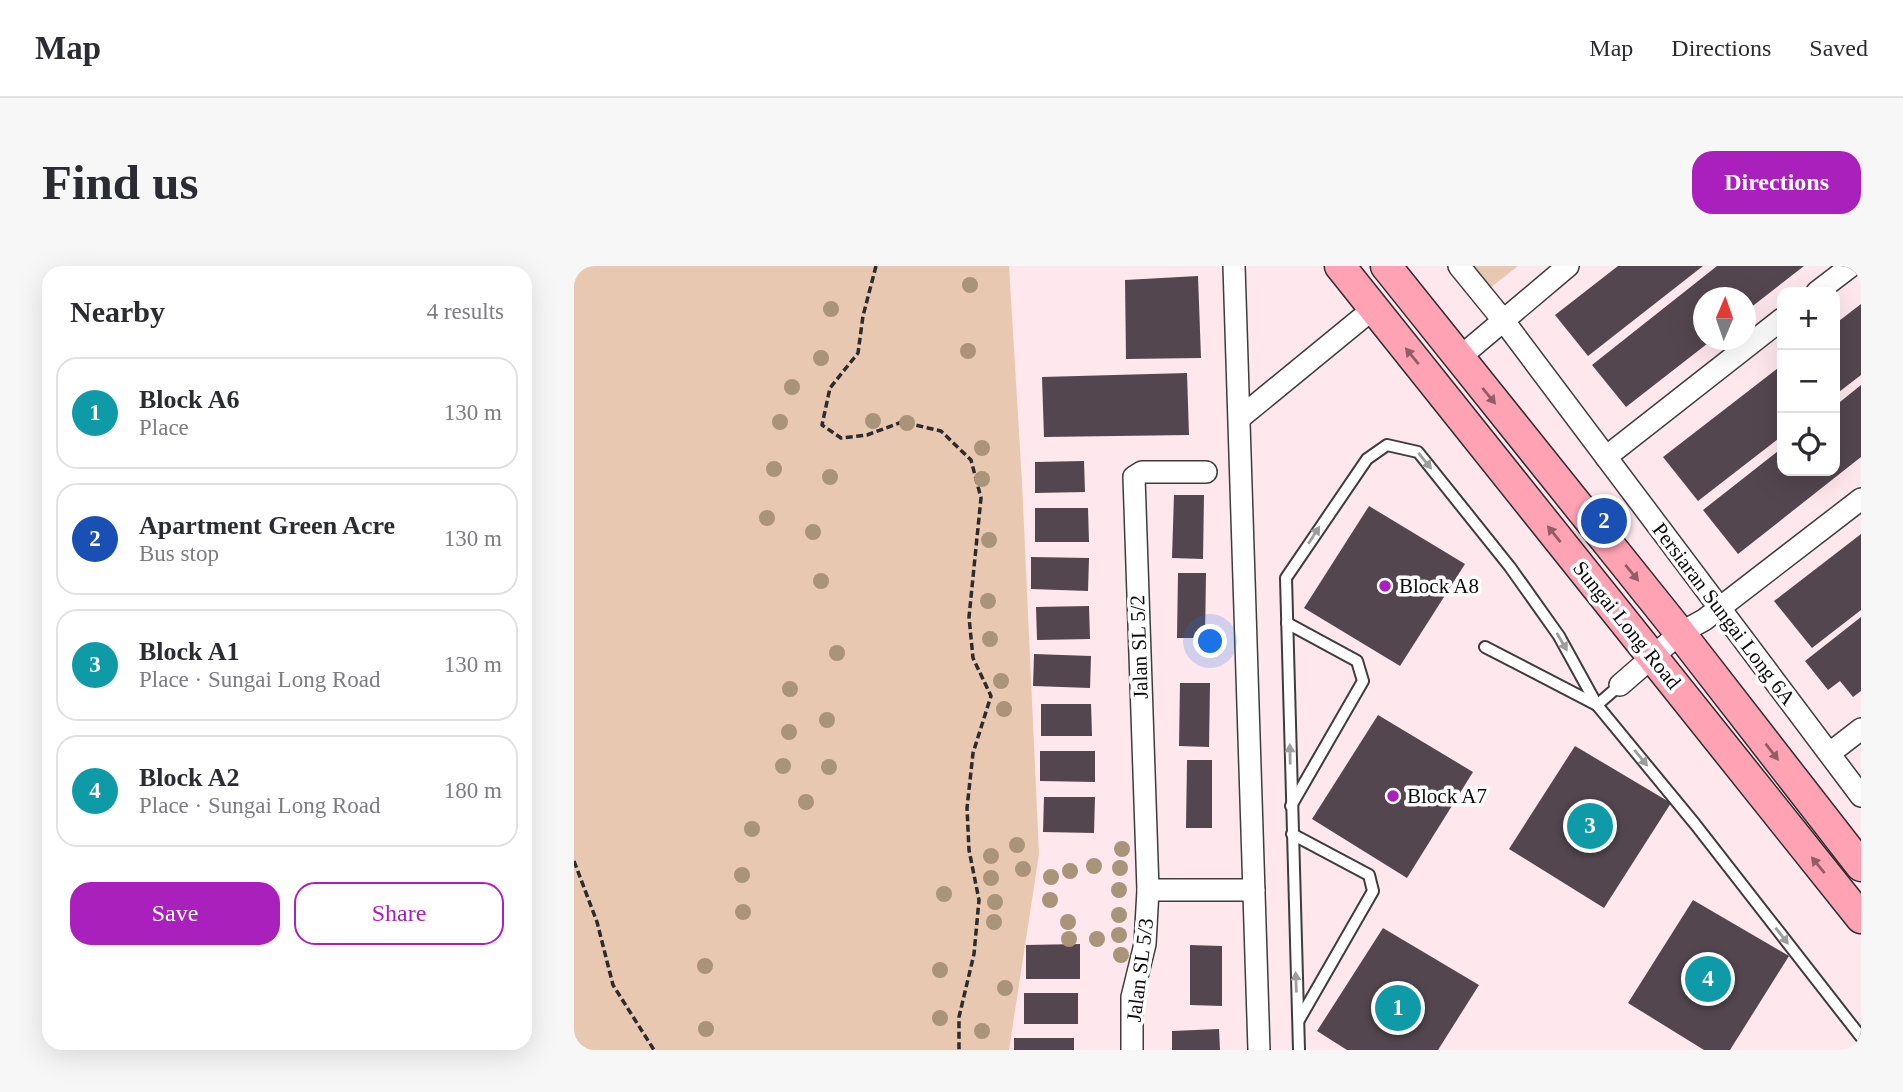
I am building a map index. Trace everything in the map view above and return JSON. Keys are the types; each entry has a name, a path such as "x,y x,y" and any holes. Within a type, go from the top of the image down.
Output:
{"street":[{"path":"1234,266 1241,417 1259,1050"},
{"name":"Sungai Long Road","path":"1340,266 1861,918"},
{"name":"Sungai Long Road","path":"1386,266 1861,866"},
{"name":"Persiaran Sungai Long 6A","path":"1459,266 1503,320 1861,796"},
{"path":"1459,358 1568,266"},
{"path":"1824,287 1851,266"},
{"path":"1241,417 1374,308"},
{"path":"1606,457 1777,323"},
{"name":"Jalan SL 5/2","path":"1148,890 1134,478 1142,472 1206,472"},
{"path":"1620,685 1679,633 1719,609 1861,499"},
{"path":"1830,753 1861,729"},
{"path":"1148,890 1254,890"},
{"name":"Jalan SL 5/3","path":"1132,1050 1132,997 1145,944 1148,890"}],"lane":[{"path":"1857,266 1861,271"},
{"path":"1298,1050 1286,578 1367,459 1387,445 1418,452 1510,567 1559,636 1597,705 1695,824 1861,1037"},
{"path":"1287,623 1357,661 1363,681 1291,806"},
{"path":"1485,647 1597,705"},
{"path":"1597,705 1620,685"},
{"path":"1292,834 1369,875 1373,891 1298,1022"}],"path":[{"path":"876,266 863,316 858,353 830,388 822,425 841,438 867,435 902,422 941,432 971,460 981,498 969,617 973,658 990,696 973,753 967,808 969,850 979,900 974,954 959,1017 959,1050"},
{"path":"574,862 597,922 613,985 654,1050"}],"shaded area":[{"path":"574,266 1009,266 1039,854 1009,1050 574,1050"},
{"path":"1473,266 1518,266 1490,288"}],"building":[{"path":"1618,266 1703,266 1588,356 1555,315"},
{"path":"1717,266 1804,266 1756,303 1756,287 1693,287 1693,350 1699,350 1626,407 1592,365"},
{"path":"1198,276 1201,358 1126,359 1125,280"},
{"path":"1861,304 1861,375 1840,391 1840,350 1840,320"},
{"path":"1777,369 1777,440 1698,501 1663,457"},
{"path":"1187,373 1189,435 1044,437 1042,377"},
{"path":"1861,385 1861,457 1840,474 1840,413 1840,402"},
{"path":"1777,452 1777,476 1837,476 1738,554 1703,510"},
{"path":"1084,461 1085,492 1035,493 1035,462"},
{"path":"1174,495 1204,495 1203,559 1172,558"},
{"name":"Block A8","path":"1369,506 1465,564 1400,666 1304,608"},
{"path":"1035,508 1088,508 1089,542 1035,542"},
{"path":"1861,534 1861,610 1812,648 1774,601"},
{"path":"1031,557 1089,558 1088,591 1031,589"},
{"path":"1178,573 1206,573 1205,638 1177,638"},
{"path":"1089,606 1090,639 1037,640 1036,607"},
{"path":"1861,617 1861,691 1853,697 1840,681 1828,690 1805,661"},
{"path":"1034,654 1091,656 1090,688 1033,686"},
{"path":"1180,683 1210,683 1209,747 1179,746"},
{"path":"1041,704 1091,704 1092,736 1041,736"},
{"name":"Block A7","path":"1378,715 1473,772 1407,878 1312,819"},
{"path":"1575,746 1671,803 1604,908 1509,849"},
{"path":"1040,751 1095,751 1095,782 1040,781"},
{"path":"1187,760 1212,760 1212,828 1186,828"},
{"path":"1044,797 1095,797 1094,833 1043,832"},
{"path":"1693,900 1789,956 1730,1050 1704,1050 1628,1003"},
{"path":"1383,928 1479,985 1438,1050 1347,1050 1317,1031"},
{"path":"1080,944 1080,979 1026,979 1026,945"},
{"path":"1190,945 1222,946 1222,1006 1190,1005"},
{"path":"1024,993 1078,993 1078,1024 1024,1024"},
{"path":"1219,1029 1220,1050 1172,1050 1172,1031"},
{"path":"1014,1038 1074,1038 1074,1050 1014,1050"}],"place":[{"name":"Apartment Green Acre","path":"1604,521"},
{"name":"Block A8","path":"1385,586"},
{"name":"Block A7","path":"1393,796"},
{"name":"Block A1","path":"1590,826"},
{"name":"Block A2","path":"1708,979"},
{"name":"Block A6","path":"1398,1008"}]}
